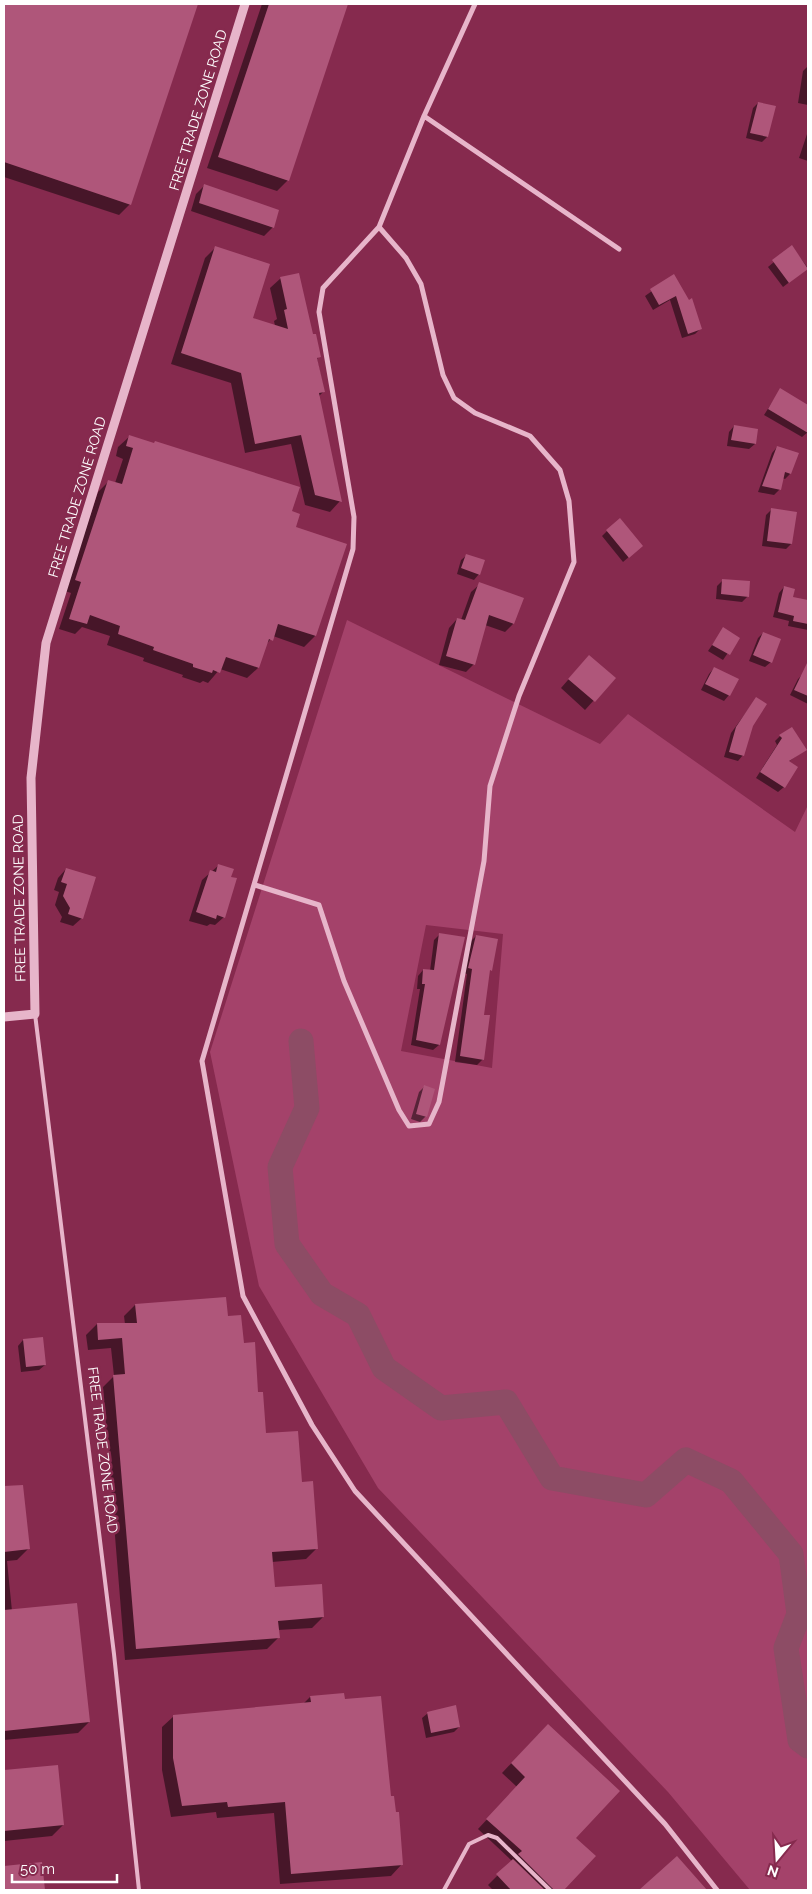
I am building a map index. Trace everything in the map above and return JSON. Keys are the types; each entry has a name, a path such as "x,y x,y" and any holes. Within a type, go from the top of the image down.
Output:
{"street":[{"name":"FREE TRADE ZONE ROAD","path":"35,1014 31,778 46,644 246,4"},
{"path":"475,4 424,116 379,227 323,288 319,312 354,517 353,549 202,1061 243,1296 312,1426 355,1491 665,1824 717,1890"},
{"path":"424,116 619,249"},
{"path":"255,885 319,905 344,981 399,1110 409,1126 429,1124 439,1102 484,861 490,786 520,696 574,562 569,501 560,470 530,436 475,413 454,398 443,375 421,284 406,258 379,227"},
{"path":"4,1017 35,1014"}],"lane":[{"name":"FREE TRADE ZONE ROAD","path":"35,1014 114,1654 139,1890"},
{"path":"444,1890 469,1844 488,1835 497,1838 550,1890"}],"shaded area":[{"path":"347,620 600,744 628,714 795,832 808,805 808,1890 750,1890 668,1792 378,1488 259,1286 210,1052","holes":["426,925 503,934 492,1068 401,1051"]}],"building":[{"path":"4,4 198,4 131,205 4,162"},
{"path":"269,4 348,4 289,181 218,157"},
{"path":"758,102 776,106 768,137 750,133"},
{"path":"204,184 279,210 274,228 199,203"},
{"path":"792,245 808,269 789,283 772,260"},
{"path":"215,246 270,264 253,318 288,329 284,310 287,309 280,277 299,273 313,334 316,334 321,357 317,358 325,392 319,393 342,502 315,495 301,435 255,444 241,373 181,353"},
{"path":"674,274 689,300 692,298 702,329 688,334 676,296 659,305 650,289"},
{"path":"780,388 808,405 808,433 768,409"},
{"path":"734,425 758,429 756,444 731,440"},
{"path":"129,435 154,443 155,441 300,487 292,511 300,514 296,527 347,544 316,636 278,624 273,641 269,639 259,668 226,657 220,673 213,670 212,673 153,650 154,647 118,634 120,626 90,615 87,624 69,619 81,582 75,580 108,480 122,484 133,448 126,446"},
{"path":"777,446 799,453 791,474 785,472 781,490 762,486"},
{"path":"771,508 797,512 792,544 767,541"},
{"path":"620,518 643,546 629,558 606,530"},
{"path":"466,554 485,560 480,575 461,568"},
{"path":"722,579 750,581 749,597 721,594"},
{"path":"479,582 524,598 514,624 489,615 475,665 446,656 457,618 465,620"},
{"path":"784,586 795,589 793,597 808,600 808,624 793,621 794,616 778,612"},
{"path":"723,627 740,638 730,655 712,645"},
{"path":"763,632 781,639 772,663 753,655"},
{"path":"589,655 616,678 595,702 568,679"},
{"path":"808,661 808,696 794,690"},
{"path":"714,667 739,679 730,696 705,684"},
{"path":"756,697 767,704 753,726 744,756 729,752 736,727"},
{"path":"792,727 807,750 789,761 798,767 785,788 760,772 782,738 779,735"},
{"path":"218,864 234,869 231,877 237,878 225,918 217,915 216,919 196,912 210,870 216,872"},
{"path":"66,868 96,877 83,919 68,914 70,908 63,896 67,884 61,882"},
{"path":"439,933 465,937 440,1045 416,1040 425,984 422,984 423,969 434,970"},
{"path":"476,935 498,939 492,971 490,970 484,1015 490,1015 484,1060 460,1056 472,969 468,968"},
{"path":"424,1085 435,1089 427,1117 416,1114"},
{"path":"226,1297 228,1316 241,1315 244,1343 255,1342 258,1392 263,1392 266,1433 298,1431 302,1482 313,1481 318,1549 272,1552 275,1587 322,1584 324,1617 278,1621 280,1638 136,1649 113,1375 125,1374 122,1338 98,1340 97,1323 137,1323 135,1304"},
{"path":"43,1337 46,1365 26,1367 23,1339"},
{"path":"23,1485 30,1549 4,1552 4,1486"},
{"path":"77,1603 90,1722 4,1731 4,1610"},
{"path":"344,1693 345,1699 381,1696 391,1796 394,1796 396,1812 399,1812 403,1865 291,1874 285,1802 228,1807 227,1802 182,1806 173,1758 173,1715 311,1702 310,1696"},
{"path":"456,1705 460,1727 431,1733 427,1712"},
{"path":"548,1724 620,1791 576,1838 596,1856 564,1890 554,1890 518,1854 522,1851 486,1819 525,1777 511,1763"},
{"path":"58,1765 64,1825 4,1831 4,1770"},
{"path":"677,1856 707,1890 639,1890"},
{"path":"513,1859 545,1890 511,1890 496,1874"},
{"path":"42,1862 45,1890 4,1890 4,1866"}],"waterway":[{"path":"301,1041 307,1108 280,1167 287,1244 322,1294 358,1315 384,1368 441,1408 506,1402 552,1478 646,1495 686,1460 731,1481 791,1554 799,1614 786,1648 800,1740 808,1746"}]}
